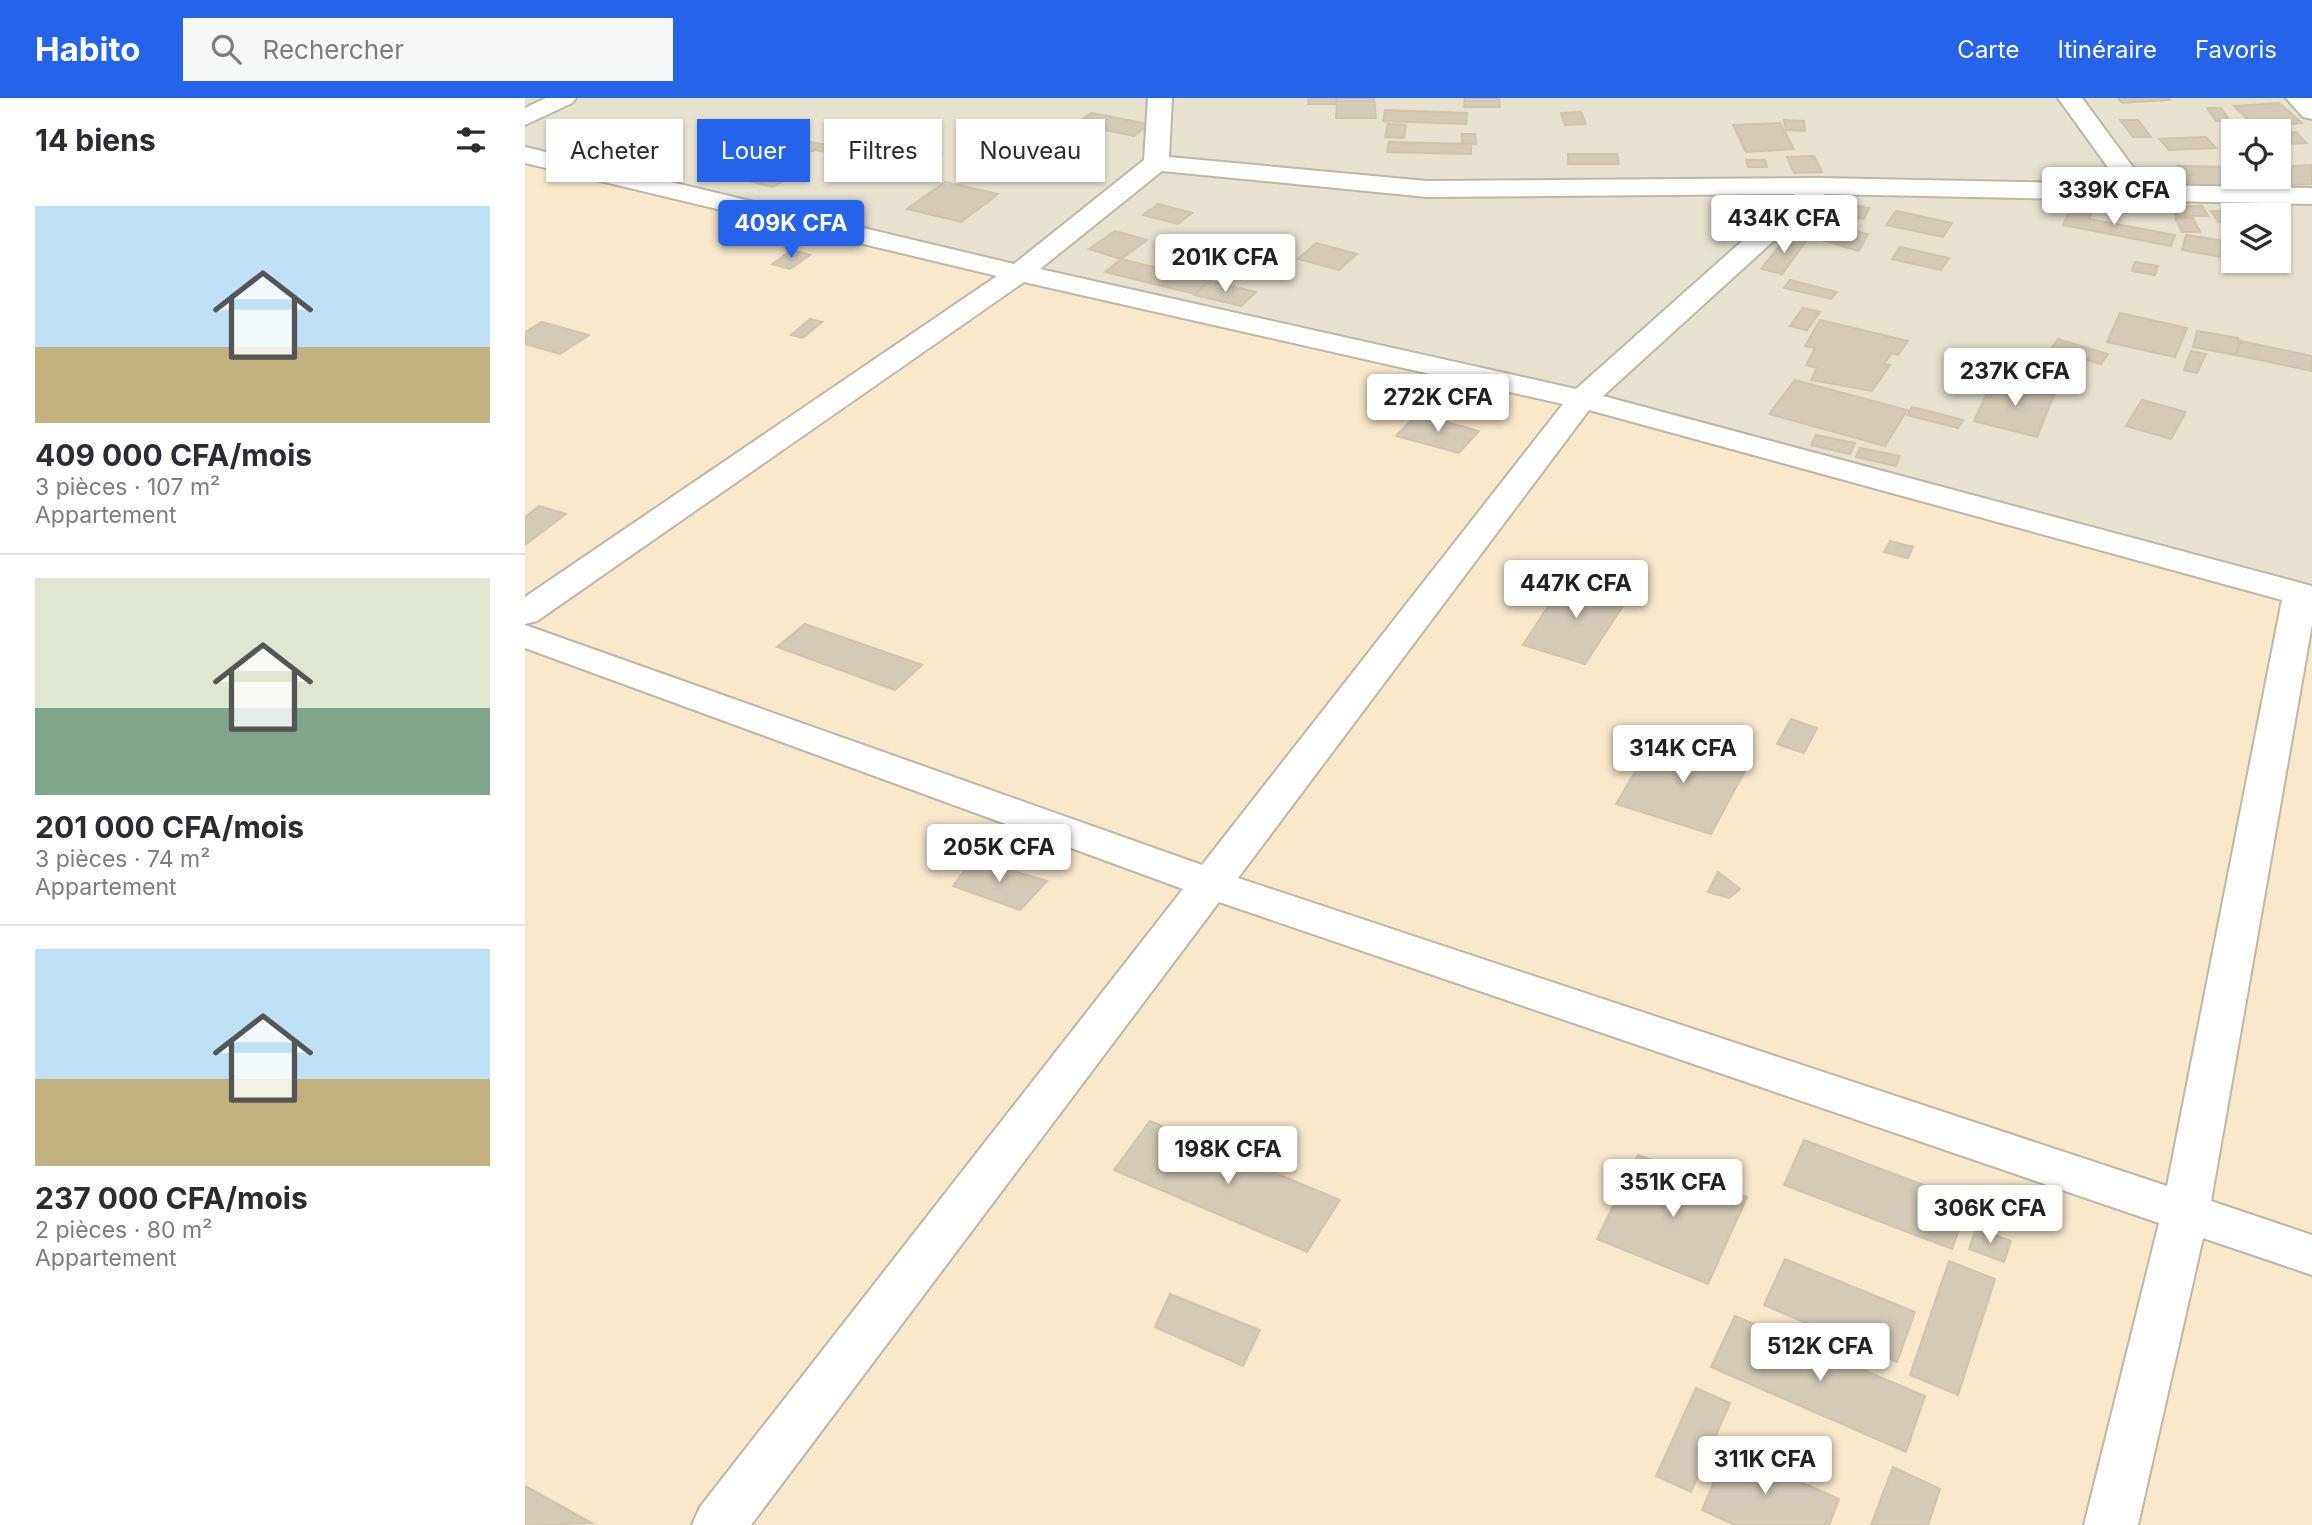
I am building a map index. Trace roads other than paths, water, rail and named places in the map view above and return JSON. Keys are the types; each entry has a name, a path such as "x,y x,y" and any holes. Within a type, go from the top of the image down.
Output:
{"street":[{"path":"525,118 564,98"},
{"path":"1156,163 1160,98"},
{"path":"2070,98 2138,192"},
{"path":"2298,98 2312,112"},
{"path":"525,155 1019,274 1582,399 2306,596 2185,1213 2111,1525"},
{"path":"525,613 1019,274 1156,163 1427,189 1819,186 2312,196"},
{"path":"719,1525 1582,399 1819,186"},
{"path":"525,636 1211,884 2312,1255"}]}
